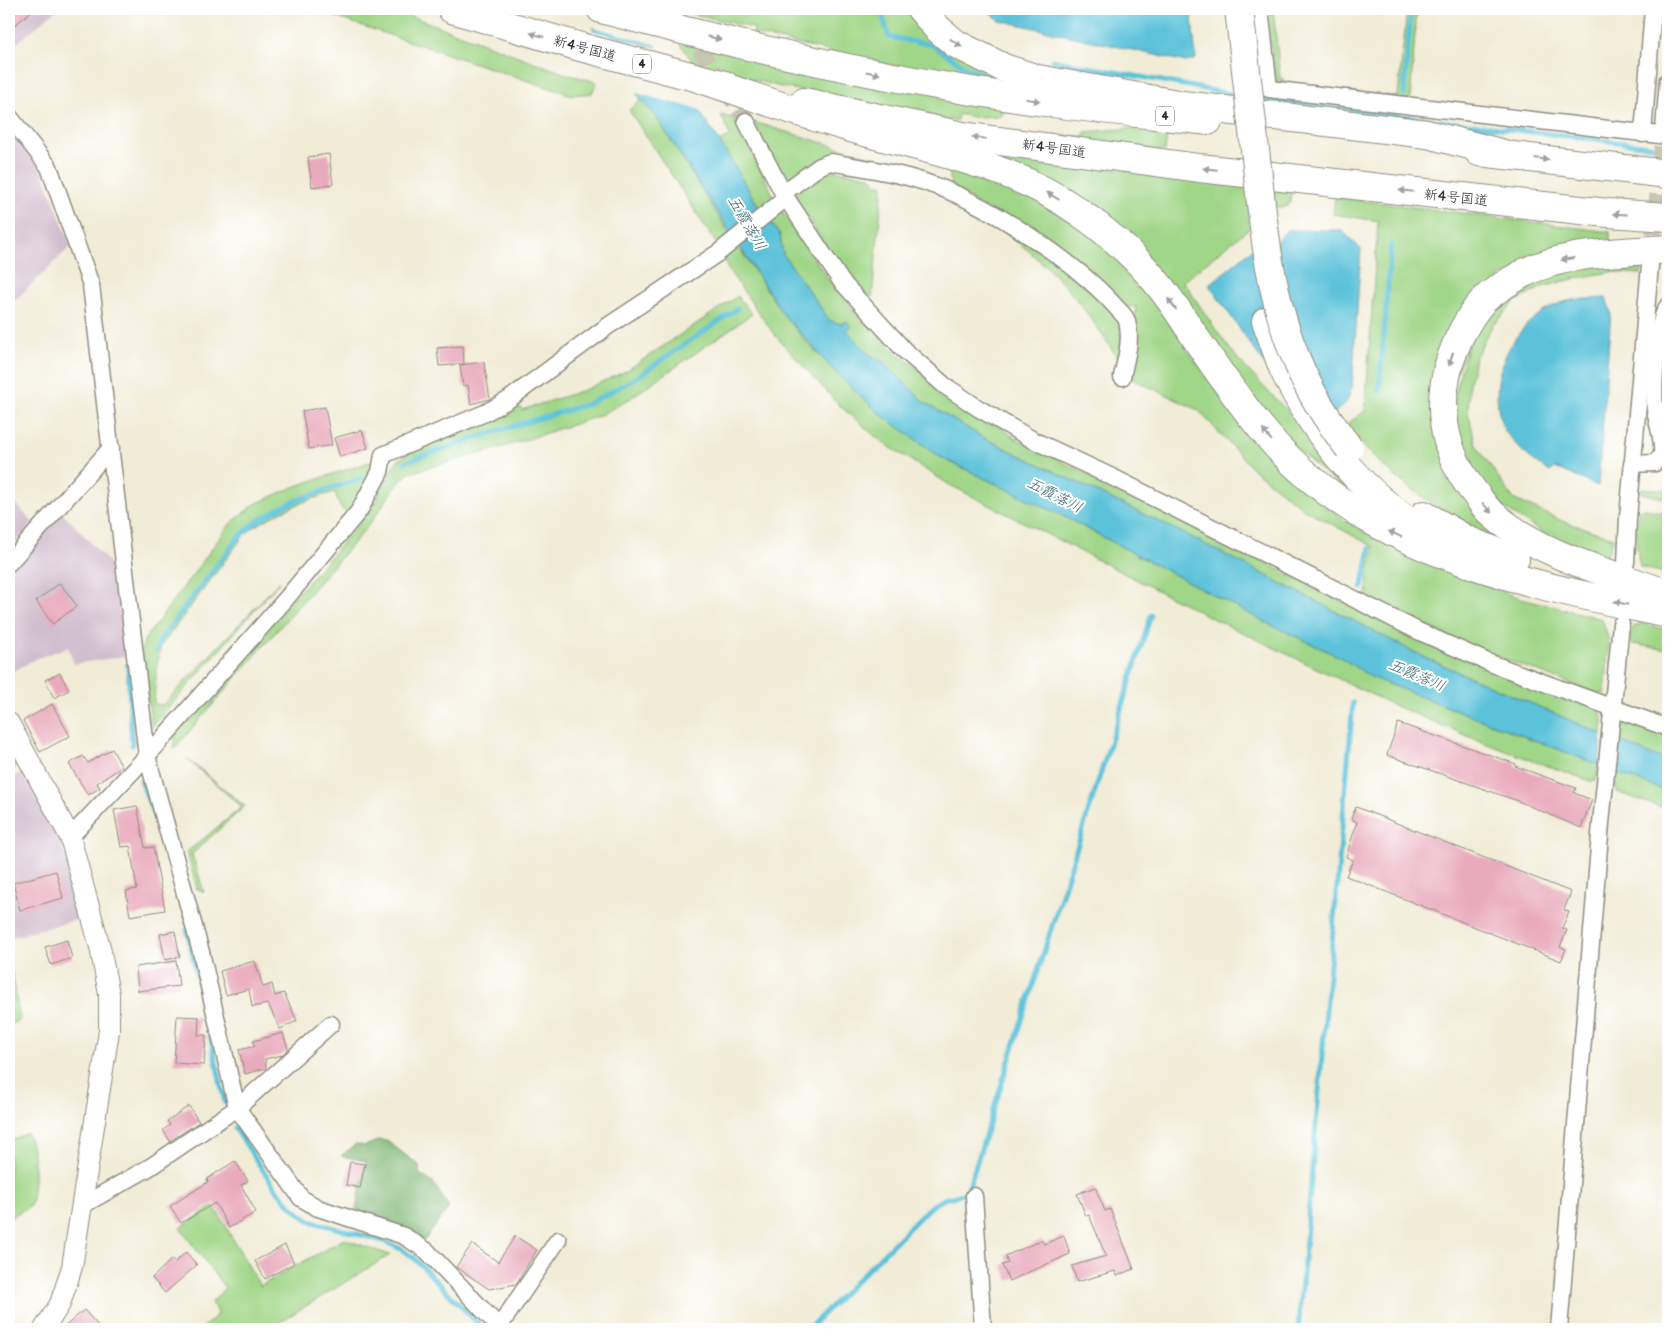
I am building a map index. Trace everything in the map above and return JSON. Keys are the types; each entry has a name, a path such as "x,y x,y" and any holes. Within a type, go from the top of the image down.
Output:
{"highway":[{"name":"新4号国道","path":"452,9 584,48 701,79 963,136 1199,168 1598,212 1668,217"},
{"name":"4","path":"601,9 820,63 1053,104 1668,174"},
{"path":"921,9 937,28 956,44 1004,68 1038,79 1183,105 1427,134 1504,154"},
{"path":"1224,9 1250,247 1266,321 1282,366 1318,429 1386,488 1423,515 1469,541 1542,568 1668,594"},
{"path":"1239,9 1265,244 1281,319 1298,364 1362,482 1394,510 1434,536 1506,574"},
{"path":"701,79 863,132 990,165 1041,189 1076,210 1102,229 1153,278 1226,382 1267,436 1294,465 1322,489 1350,509 1388,531 1446,556 1537,584 1668,614"},
{"path":"1659,257 1600,254 1554,261 1521,275 1486,298 1467,322 1454,348 1445,378 1442,410 1448,448 1464,479 1489,512 1520,534 1563,556 1668,594"}],"street":[{"path":"1260,9 1269,89 1642,134 1666,132 1668,80"},
{"path":"1642,134 1653,9"},
{"path":"9,116 49,167 92,285 147,756 201,952 237,1108 301,1198 318,1208 404,1236 427,1251 500,1328 558,1240"},
{"path":"746,121 785,195 841,281 904,350 944,385 1005,425 1418,631 1611,715 1668,728"},
{"path":"70,837 147,756 285,600 359,511 380,472 383,455 486,413 500,404 608,326 725,247 820,166 830,162 932,184 965,198 1015,227 1076,270 1105,294 1126,319 1130,337 1122,377"},
{"path":"1626,563 1632,464 1659,257"},
{"path":"1632,464 1655,463 1662,456 1655,409 1654,381 1660,331 1664,310 1668,306"},
{"path":"9,563 112,448"},
{"path":"1559,1329 1605,780 1621,624"},
{"path":"9,723 70,837 100,947 109,994 109,1031 72,1267 60,1304 44,1329"},
{"path":"83,1205 150,1167 237,1108 331,1024"},
{"path":"974,1196 983,1329"}],"shaded area":[{"path":"9,9 57,9 9,50"},
{"path":"9,129 42,170 71,246 9,306"},
{"path":"1668,378 1668,421 1663,419"},
{"path":"9,495 33,523 9,549"},
{"path":"61,511 115,569 126,656 74,664 68,647 35,659 9,674 9,569"},
{"path":"24,770 59,833 82,918 9,938 9,780"}],"green space":[{"path":"311,9 392,9 566,74 597,82 592,93 571,95"},
{"path":"679,9 909,9 1057,90 912,70 753,34 754,28 680,11"},
{"path":"1265,9 1273,9 1280,77 1291,86 1398,97 1407,9 1417,9 1410,100 1282,86 1277,84"},
{"path":"676,38 1024,110 1001,111 1001,116 973,117 958,114 957,120 950,120 777,86 695,65"},
{"path":"641,100 655,115 731,236 718,246 629,110"},
{"path":"721,115 737,119 774,197 770,204 761,211 720,142 730,136"},
{"path":"753,122 922,172 926,176 837,157 792,179 782,176"},
{"path":"1134,128 1168,131 1165,151 1053,136 1084,136 1085,132"},
{"path":"992,153 1291,191 1290,203 1285,207 1276,207 1183,281 1238,359 1319,445 1334,463 1359,502 1281,436 1170,284 990,159"},
{"path":"949,166 1023,192 1078,226 1117,257 1150,295 1212,385 1270,458 1344,520 1393,548 1451,573 1514,596 1602,619 1609,641 1605,693 1598,694 1464,644 1367,597 1368,574 1374,547 1304,509 1255,471 1198,410 1131,378 1136,307 1126,307 951,186"},
{"path":"826,169 870,176 877,184 883,185 871,308 841,271 795,197 799,188"},
{"path":"1335,197 1610,232 1610,245 1501,276 1435,418 1517,547 1468,524 1423,497 1382,465 1346,425 1365,411 1378,221 1333,214"},
{"path":"782,211 829,280 856,314 898,354 1015,438 1401,630 1599,709 1603,719 1602,734 1426,658 1191,537 982,437 924,402 885,363 872,356 847,331 851,326 830,322 783,254 780,235 769,220"},
{"path":"991,218 1071,273 1121,322 1121,364 1093,321 1064,285 1031,253 990,221"},
{"path":"737,245 783,314 808,344 880,414 942,458 1061,515 1263,621 1340,657 1373,678 1599,765 1596,781 1590,781 1487,744 1393,705 1204,614 950,485 882,442 839,405 774,334 727,268 725,257"},
{"path":"1643,261 1641,274 1610,272 1577,278 1542,287 1515,302 1492,326 1475,358 1469,384 1468,412 1476,445 1513,499 1562,521 1614,538 1605,559 1552,539 1501,506 1479,482 1457,431 1454,394 1471,337 1491,312 1516,291 1569,268"},
{"path":"738,296 752,314 629,399 599,416 503,447 409,473 401,480 368,526 174,749 175,732 370,510 396,462 419,444 516,402 522,410 584,390 626,371"},
{"path":"370,462 375,465 370,483 347,514 340,507 335,492 288,508 245,534 161,646 157,663 154,704 163,705 280,581 152,727 141,652 145,639 230,524 255,504 296,486"},
{"path":"1642,488 1668,490 1668,499 1641,493"},
{"path":"1643,508 1668,514 1668,574 1640,567 1636,526 1638,511"},
{"path":"1639,623 1668,630 1668,650 1627,643 1634,626 1638,627"},
{"path":"1622,720 1668,736 1668,759 1653,756 1618,740 1620,721"},
{"path":"9,739 21,763 9,772"},
{"path":"187,759 245,806 192,854 204,892 197,889 187,852 242,807"},
{"path":"1615,772 1668,792 1668,810 1617,792 1614,781"},
{"path":"9,955 20,1020 9,1025"},
{"path":"27,1133 34,1160 31,1205 9,1219 9,1141"},
{"path":"379,1140 387,1141 419,1165 419,1173 434,1184 449,1207 425,1240 356,1209 366,1161 341,1156 356,1144 365,1146"},
{"path":"214,1206 260,1286 344,1239 390,1255 268,1329 201,1329 218,1312 211,1303 225,1288 180,1228"}],"water":[{"name":"五霞落川","path":"580,9 631,9 720,142 761,211 780,235 783,254 830,321 841,324 847,321 851,326 847,331 872,356 885,363 924,402 982,437 1191,537 1426,658 1602,734 1599,765 1373,678 1340,657 1263,621 1061,515 942,458 880,414 838,375 783,314 655,115 641,100"},
{"path":"986,9 1191,9 1196,59 1186,62 999,20"},
{"path":"1287,230 1341,230 1361,249 1352,388 1346,403 1321,424 1266,366 1209,285 1261,242 1272,246"},
{"path":"1606,298 1611,312 1598,486 1555,468 1550,472 1516,444 1505,431 1502,424 1498,405 1498,386 1501,368 1508,350 1518,334 1531,321 1547,310 1564,302 1579,299"},
{"path":"1615,739 1653,756 1668,759 1668,792 1612,771"}],"pier":[{"path":"578,9 634,9 658,45 589,26"},
{"path":"591,30 661,49 702,110 632,92"}],"building":[{"path":"9,9 34,9 9,30"},
{"path":"329,154 333,184 312,187 308,157"},
{"path":"463,346 464,364 439,366 437,348"},
{"path":"484,362 490,399 471,404 468,385 463,386 460,365"},
{"path":"325,407 332,445 309,449 302,411"},
{"path":"362,430 368,448 340,457 334,438"},
{"path":"60,583 77,606 53,624 36,601"},
{"path":"60,673 69,690 54,698 45,680"},
{"path":"52,704 70,736 40,752 23,721"},
{"path":"1398,723 1516,764 1515,766 1576,788 1574,793 1592,800 1581,828 1518,801 1387,755"},
{"path":"112,749 122,767 97,783 100,788 88,795 69,764 83,756 88,763"},
{"path":"137,806 145,848 153,847 165,910 130,916 126,891 137,889 130,846 121,847 114,810"},
{"path":"1356,807 1571,892 1564,910 1569,912 1562,928 1567,930 1560,947 1566,949 1561,961 1346,876 1353,860 1346,857 1357,822 1351,819"},
{"path":"56,871 63,898 20,910 13,883"},
{"path":"175,931 180,957 165,960 160,934"},
{"path":"67,940 72,958 51,965 45,947"},
{"path":"176,961 179,986 138,991 136,967"},
{"path":"255,961 263,987 272,984 275,996 284,993 297,1021 280,1029 268,1004 252,1007 249,989 226,995 220,971"},
{"path":"177,1016 199,1017 198,1035 206,1035 204,1065 174,1063"},
{"path":"283,1033 288,1049 282,1055 265,1059 266,1068 245,1074 239,1050 255,1046 253,1041"},
{"path":"189,1106 199,1122 170,1141 163,1130 170,1125 167,1121"},
{"path":"235,1161 248,1181 241,1185 256,1212 229,1228 215,1203 181,1223 170,1206 208,1182 207,1179"},
{"path":"350,1162 365,1164 360,1188 346,1185"},
{"path":"1095,1187 1105,1211 1110,1209 1134,1269 1117,1276 1115,1271 1077,1282 1072,1266 1106,1256 1089,1215 1086,1216 1077,1194"},
{"path":"515,1236 537,1250 516,1284 489,1289 456,1267 472,1244 498,1262"},
{"path":"1064,1236 1070,1254 1009,1281 1002,1265 1008,1263 1005,1256 1042,1240 1044,1244"},
{"path":"285,1245 294,1263 265,1279 255,1261"},
{"path":"186,1252 197,1265 165,1293 152,1278 172,1259 175,1262"},
{"path":"84,1310 101,1329 62,1329"}],"waterway":[{"path":"857,9 882,14 889,37 933,45 965,67 985,75"},
{"path":"1404,94 1411,9"},
{"path":"1052,60 1241,96"},
{"path":"1257,99 1668,148"},
{"path":"1379,391 1391,245"},
{"path":"405,462 497,431 588,404 634,379 737,309"},
{"path":"157,651 160,640 238,538 251,526 265,516 297,501 330,488 364,478"},
{"path":"1362,588 1370,548"},
{"path":"808,1329 931,1206 944,1199 967,1193 1151,615"},
{"path":"128,665 132,745"},
{"path":"1298,1329 1353,703"},
{"path":"141,781 158,825"},
{"path":"187,930 225,1103"},
{"path":"235,1128 278,1191 298,1212 310,1221 383,1241 401,1249 414,1258 483,1329"}],"tunnel":[{"path":"673,9 746,121"},
{"path":"1651,258 1664,128"}]}
